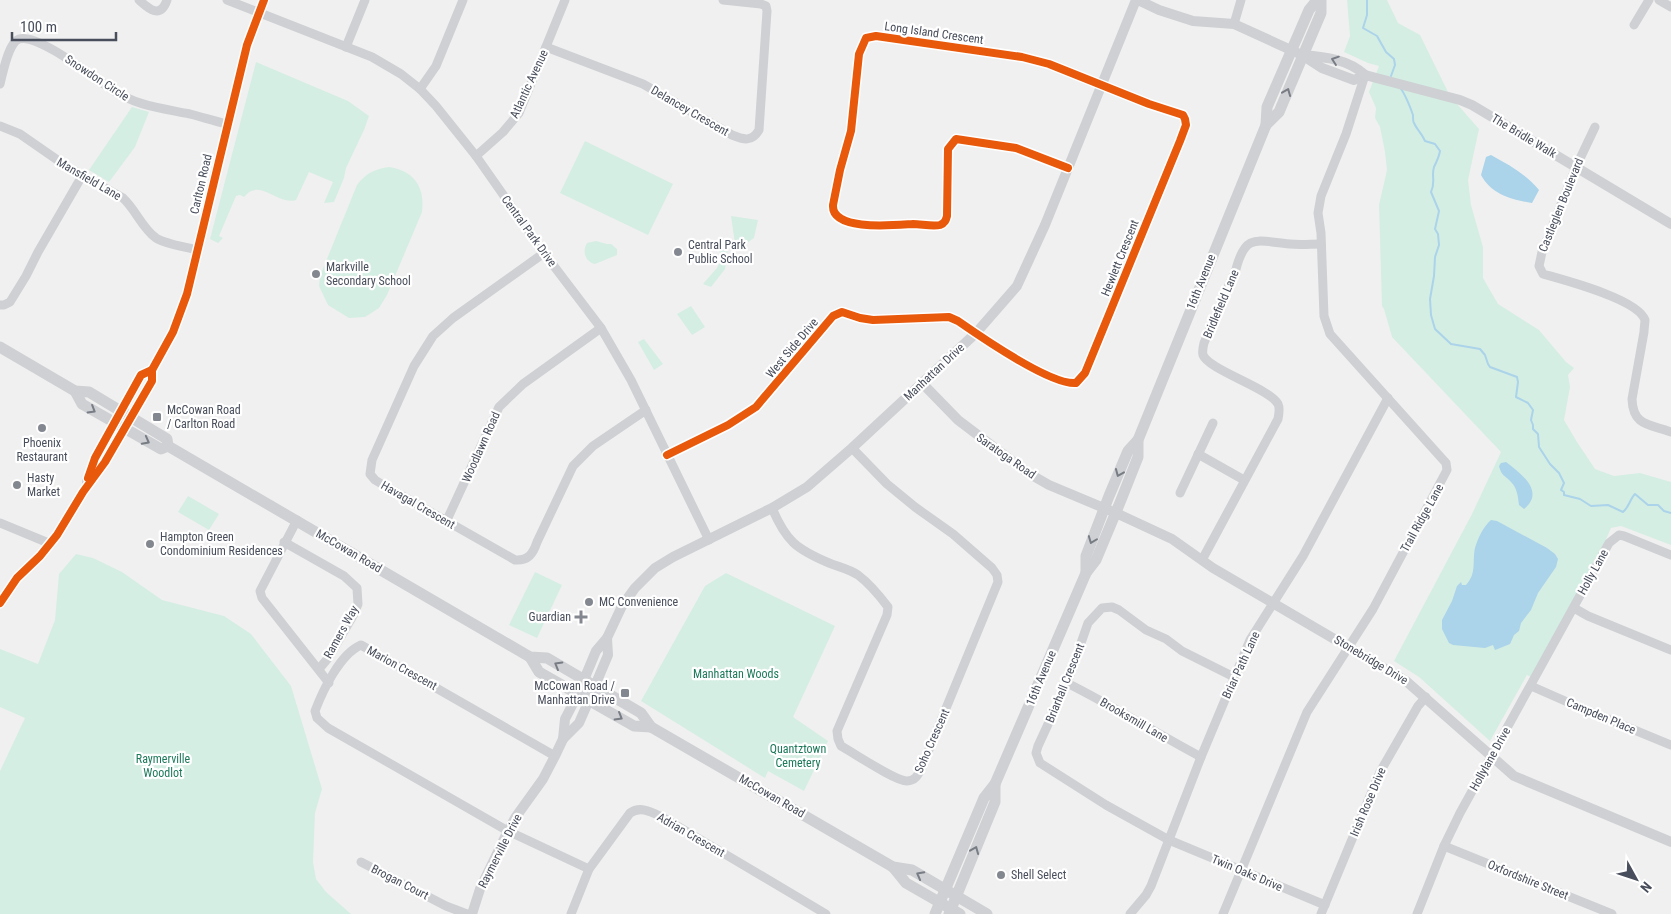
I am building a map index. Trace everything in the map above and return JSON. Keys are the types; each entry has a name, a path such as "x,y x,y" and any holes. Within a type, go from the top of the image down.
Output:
{"main road":[{"name":"16th Avenue","path":"1086,573 1086,556 1104,508 1128,451 1138,440 1266,125 1268,106 1290,50 1309,10 1319,0"},
{"name":"16th Avenue","path":"1266,125 1279,112 1321,13 1319,0"},
{"name":"McCowan Road","path":"0,347 74,391 89,392 127,414 167,439 168,446"},
{"name":"McCowan Road","path":"74,391 82,404 120,427 161,449 168,446"},
{"name":"16th Avenue","path":"937,908 984,798 995,784 1086,573 1096,560 1138,457 1138,440"},
{"name":"McCowan Road","path":"168,446 530,657 546,658 641,713 651,727 893,866 912,870 987,914"},
{"name":"McCowan Road","path":"530,657 539,672 634,726 651,727"},
{"name":"16th Avenue","path":"953,912 956,895 995,802 995,784"},
{"name":"McCowan Road","path":"893,866 906,883 937,908 953,912"}],"street":[{"path":"139,0 150,10 155,11 160,10 168,0"},
{"name":"Central Park Drive","path":"227,0 387,65 420,90 451,123 544,253 601,328 620,359 646,410 709,540"},
{"name":"Carlton Road","path":"127,414 141,376 152,370 173,332 187,294 247,45 264,0"},
{"path":"346,47 365,0"},
{"path":"420,90 436,66 463,0"},
{"name":"Atlantic Avenue","path":"476,156 504,132 519,113 565,0"},
{"name":"Delancey Crescent","path":"546,47 643,84 732,135 748,139 754,137 759,130 767,11 766,6 761,4 723,0"},
{"path":"1137,0 1159,10 1193,21 1234,24 1241,0"},
{"name":"Manhattan Drive","path":"584,697 589,683 608,655 607,638 622,606 644,578 655,568 673,557 772,508 807,487 976,333 1017,286 1137,0"},
{"path":"1634,25 1649,0"},
{"path":"1660,0 1671,7"},
{"name":"The Bridle Walk","path":"1234,24 1290,50 1322,68 1354,80 1365,75 1460,100 1472,105 1671,224"},
{"name":"Long Island Crescent","path":"1068,168 1016,148 956,139 948,149 947,216 943,223 939,225 863,224 842,220 832,210 840,170 851,131 859,54 862,44 868,36 1022,57 1049,64 1101,85"},
{"name":"Snowdon Circle","path":"0,84 11,48 16,41 29,39 56,52 112,90 134,102 227,124"},
{"name":"Trail Ridge Lane","path":"1223,914 1308,712 1373,609 1447,470 1446,463 1330,334 1324,316 1318,213 1321,196 1346,134 1365,75"},
{"name":"Hewlett Crescent","path":"976,333 1015,358 1062,381 1076,383 1085,373 1186,125 1183,115 1101,85"},
{"name":"Mansfield Lane","path":"0,126 20,134 82,176 123,198 130,204 151,234 158,239 197,250"},
{"name":"Castleglen Boulevard","path":"1595,126 1576,167 1542,252 1539,266 1543,274 1618,299 1634,306 1640,313 1645,320 1632,399 1633,410 1635,416 1640,421 1671,432"},
{"path":"0,305 10,302 82,176"},
{"name":"Bridlefield Lane","path":"1202,560 1278,419 1279,409 1277,402 1262,392 1211,364 1203,357 1202,350 1204,344 1239,258 1249,244 1262,240 1290,244 1321,244"},
{"name":"Havagal Crescent","path":"544,253 453,318 433,336 414,366 372,460 370,474 375,480 446,522 515,560 525,560 534,552 573,466 593,446 646,410"},
{"name":"West Side Drive","path":"667,455 728,425 756,407 833,316 842,312 873,320 949,317 976,333"},
{"name":"Woodlawn Road","path":"446,522 499,407 523,384 601,328"},
{"name":"Saratoga Road","path":"922,383 958,420 1028,473 1049,485 1116,513"},
{"name":"Briar Path Lane","path":"1130,914 1146,896 1151,886 1250,640 1313,538 1388,398"},
{"path":"0,603 17,578 51,544 83,492 95,458 120,427 127,414"},
{"path":"1180,493 1213,423"},
{"name":"Soho Crescent","path":"772,508 786,536 801,550 858,575 871,586 888,607 887,615 837,731 838,738 841,746 890,775 909,781 915,779 921,769 998,582 997,575 992,568 953,534 914,507 887,484 852,448"},
{"path":"1198,454 1244,480"},
{"name":"Stonebridge Drive","path":"1116,513 1172,539 1202,560 1406,681 1510,774 1520,780 1671,842"},
{"name":"Ramers Way","path":"297,520 260,591 262,598 329,682"},
{"path":"0,522 51,544"},
{"name":"Holly Lane","path":"1574,608 1609,543 1619,535 1671,555"},
{"name":"Ramers Way","path":"284,542 344,576 357,588 358,604 354,614 329,657 318,669"},
{"name":"Briarhall Crescent","path":"1169,840 1106,805 1040,763 1036,753 1038,746 1067,683 1088,623 1102,608 1112,607 1119,610 1146,630 1166,639 1182,651 1234,677"},
{"path":"1574,608 1588,616 1671,650"},
{"name":"Hollylane Drive","path":"1418,914 1444,846 1460,813 1574,608"},
{"name":"Marion Crescent","path":"508,831 328,728 317,718 315,710 345,656 362,645 555,756"},
{"name":"Brooksmill Lane","path":"1067,683 1109,704 1121,714 1201,758"},
{"name":"Campden Place","path":"1531,686 1671,745"},
{"name":"Raymerville Drive","path":"472,914 480,889 515,818 543,779 563,739 579,723 584,697"},
{"name":"Irish Rose Drive","path":"1321,914 1380,772 1418,706 1426,697"},
{"name":"Adrian Crescent","path":"571,914 589,869 630,813 641,809 664,818 826,914"},
{"path":"508,831 589,869"},
{"name":"Twin Oaks Drive","path":"1169,840 1325,905"},
{"name":"Oxfordshire Street","path":"1444,846 1612,914"},
{"name":"Brogan Court","path":"361,862 446,906 467,914"}],"green space":[{"path":"1347,0 1387,0 1398,23 1420,35 1450,96 1479,129 1468,180 1471,205 1483,247 1483,278 1498,304 1539,330 1566,362 1574,368 1568,375 1570,387 1564,420 1595,469 1614,476 1640,473 1671,482 1671,545 1621,526 1611,528 1531,677 1527,675 1490,741 1419,677 1394,661 1472,514 1501,452 1392,337 1382,306 1379,205 1387,170 1380,127 1375,118 1376,108 1369,92 1379,66 1344,52 1350,36"},
{"path":"256,62 348,101 369,116 346,168 334,202 324,203 333,182 309,172 296,200 289,201 256,190 244,197 236,196 219,236 223,238 218,243 210,239"},
{"path":"132,107 149,112 135,147 109,182 89,170"},
{"path":"585,141 673,184 648,235 560,193"},
{"path":"389,167 406,172 416,182 422,195 422,212 387,295 379,308 365,317 349,318 328,305 319,286 320,276 357,185 371,172"},
{"path":"731,216 758,220 754,238 740,248 735,244"},
{"path":"596,241 611,244 617,249 617,255 595,264 589,261 585,256 587,243"},
{"path":"728,247 725,269 711,287 703,284 717,268 722,258 718,248"},
{"path":"691,306 705,327 692,335 677,314"},
{"path":"644,339 663,364 654,370 638,342"},
{"path":"188,496 219,514 209,530 178,512"},
{"name":"Raymerville Woodlot","path":"76,554 93,558 122,572 162,600 224,616 251,634 291,686 322,789 315,813 313,862 316,879 326,892 351,914 0,914 0,771 25,718 0,707 0,649 38,664 55,620 59,574"},
{"path":"535,572 562,585 537,638 509,625"},
{"name":"Manhattan Woods","path":"726,573 835,626 793,717 828,741 804,791 768,771 765,778 641,701 705,586"}],"water":[{"path":"1491,155 1511,166 1534,184 1539,190 1532,203 1503,195 1485,182 1481,175 1486,157"},
{"path":"1506,462 1524,477 1532,489 1530,502 1524,509 1519,505 1515,487 1500,470 1499,466 1501,463"},
{"path":"1491,520 1497,521 1547,548 1558,559 1556,567 1538,593 1531,610 1521,623 1519,631 1514,635 1510,644 1495,650 1493,645 1485,648 1453,645 1449,643 1442,629 1442,620 1457,586 1461,582 1462,585 1466,585 1472,576 1476,544 1483,529"}],"waterway":[{"path":"1367,0 1367,15 1363,28 1377,36 1386,52 1394,59 1395,65 1391,76"},
{"path":"1401,89 1411,109 1416,128 1425,141 1435,144 1440,151 1433,170 1431,192 1439,211 1435,229 1438,234 1439,245 1435,257 1430,299 1431,315 1435,329 1451,344 1480,349 1490,367 1517,377 1516,397 1528,403 1533,410 1531,420 1533,429 1538,434 1539,447 1550,464 1559,473 1564,483 1561,490 1564,492 1564,495 1580,499 1591,506 1608,505 1623,512 1635,494 1648,505 1658,505 1664,511 1671,513"}],"cycle path":[{"path":"0,603 17,578 40,556 57,535 83,492 105,462 152,381 152,370 173,332 187,294 247,45 264,0"},
{"path":"667,455 728,425 756,407 833,316 842,312 873,320 949,317 1016,359 1050,376 1065,382 1076,383 1085,373 1180,141 1186,125 1183,115 1149,104 1049,64 1022,57 876,36 866,38 859,54 851,131 833,205 835,214 842,220 880,226 913,224 934,226 943,223 947,216 948,149 956,139 1016,148 1068,168"},
{"path":"88,478 95,458 141,375 152,370"}],"place":[{"name":"Central Park Public School","path":"678,252"},
{"name":"Markville Secondary School","path":"316,274"},
{"name":"McCowan Road / Carlton Road","path":"157,417"},
{"name":"Phoenix Restaurant","path":"42,428"},
{"name":"Hasty Market","path":"17,485"},
{"name":"Hampton Green Condominium Residences","path":"150,544"},
{"name":"MC Convenience","path":"589,602"},
{"name":"Guardian","path":"581,617"},
{"name":"McCowan Road / Manhattan Drive","path":"625,693"},
{"name":"Shell Select","path":"1001,875"}],"park label":[{"name":"Quantztown Cemetery","path":"798,756"}]}
